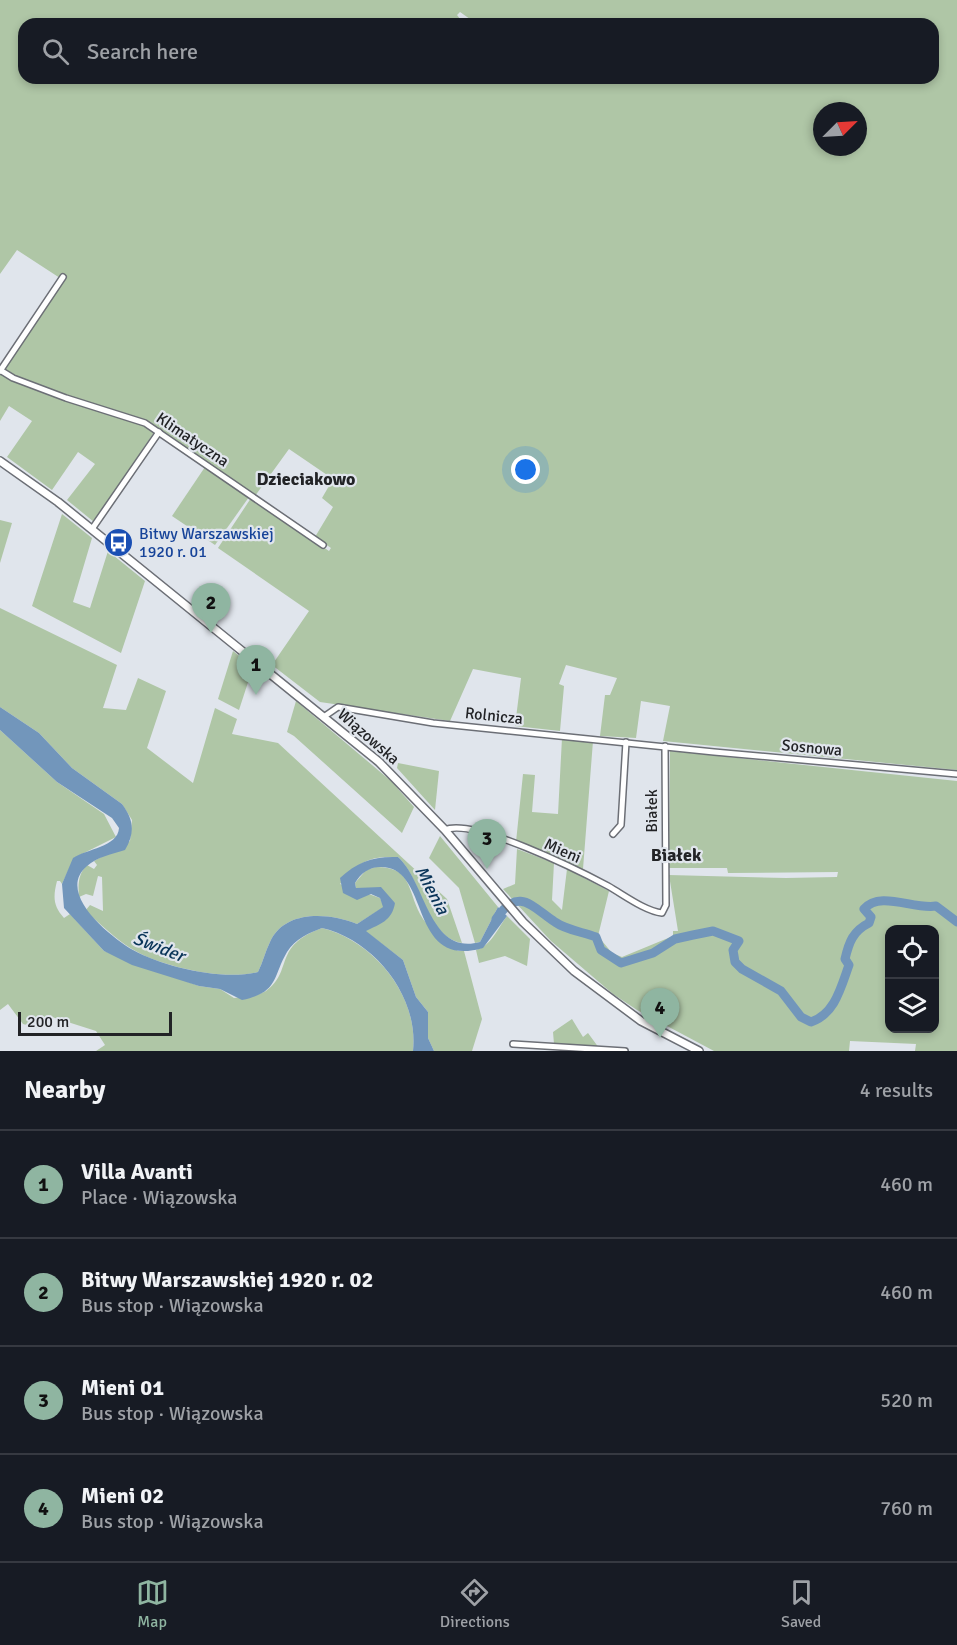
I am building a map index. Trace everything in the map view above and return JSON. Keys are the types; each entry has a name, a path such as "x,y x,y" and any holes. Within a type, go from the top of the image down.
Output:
{"main road":[{"name":"Wiązowska","path":"0,461 33,482 325,716 392,773 546,946 603,994 641,1021 684,1048 699,1051"}],"street":[{"path":"0,371 63,277"},
{"name":"Klimatyczna","path":"0,371 66,398 132,417 159,432 323,545"},
{"path":"92,530 159,432"},
{"name":"Rolnicza","path":"325,716 338,707 433,723 665,746"},
{"path":"614,834 621,825 626,742"},
{"name":"Sosnowa","path":"665,746 957,774"},
{"name":"Białek","path":"665,746 665,911"},
{"name":"Mieni","path":"445,830 454,826 473,829 503,839 563,863 659,913 665,911"},
{"path":"513,1044 625,1051"}],"green space":[{"path":"0,0 957,0 957,770 663,741 670,706 641,701 636,738 600,736 605,695 610,695 617,678 566,665 559,684 564,686 560,731 515,726 521,678 473,669 450,721 320,702 272,665 309,611 218,548 251,498 329,551 331,548 315,537 333,507 322,498 333,479 289,449 255,496 157,428 94,522 67,500 95,464 78,452 52,490 7,457 32,421 9,406 0,421 0,374 63,280 17,250 0,274"},
{"path":"205,467 249,497 215,545 172,516"},
{"path":"62,514 92,538 73,602 90,608 108,551 145,581 121,653 32,606"},
{"path":"0,520 12,523 0,563"},
{"path":"0,608 117,665 103,708 126,710 138,678 166,691 147,748 193,783 215,708 237,719 232,734 278,743 447,899 462,943 450,938 440,930 432,919 413,879 398,857 387,857 364,862 340,884 380,898 384,907 357,924 322,916 309,916 286,924 277,931 270,942 258,972 228,975 194,971 144,956 126,945 85,911 90,905 103,911 102,877 98,876 93,896 86,894 79,897 79,884 80,876 87,865 94,869 97,865 94,861 130,841 132,820 122,804 72,768 39,733 0,707"},
{"path":"233,651 253,667 239,710 218,699"},
{"path":"296,701 391,781 414,807 402,833 287,732"},
{"path":"0,730 57,782 104,814 116,837 74,858 62,884 57,881 55,892 55,901 60,914 64,918 70,914 104,951 199,986 220,989 238,998 266,991 280,975 296,943 306,935 322,928 359,945 389,974 401,991 409,1010 413,1030 413,1051 96,1051 105,1045 96,1031 52,1017 38,1028 23,1024 8,1004 0,1010"},
{"path":"562,738 593,741 583,869 516,842 523,774 535,775 532,812 558,814"},
{"path":"670,751 957,781 957,1051 915,1051 916,1044 850,1041 849,1051 714,1051 637,1010 613,994 551,941 503,889 515,884 517,849 554,863 552,900 562,910 567,869 609,891 598,936 612,953 622,957 673,936 673,931 678,931 669,875 786,878 837,877 838,872 728,873 727,868 669,868"},
{"path":"398,763 439,771 435,810 397,768"},
{"path":"440,836 498,907 480,942 475,943 459,888 429,858"},
{"path":"376,867 388,868 402,875 407,881 423,919 458,951 464,951 482,1019 472,1051 434,1051 428,1038 428,1012 416,997 403,960 365,931 395,903 356,888 355,883 366,870"},
{"path":"507,916 530,939 527,966 505,956 479,963 476,950 490,941"},
{"path":"572,1019 583,1037 588,1033 599,1048 554,1044 553,1032"}],"water":[{"path":"0,707 39,733 72,768 122,804 126,810 131,821 132,832 125,850 100,858 87,866 79,877 78,889 82,901 100,925 123,944 146,956 194,971 228,975 258,972 270,942 277,931 286,924 309,916 322,916 357,924 383,907 380,898 371,894 357,900 343,893 340,878 359,864 381,858 398,857 407,868 430,914 439,928 450,938 463,943 480,942 498,907 507,916 483,948 459,951 442,945 431,932 408,883 397,871 381,867 369,869 355,883 356,888 381,887 395,903 388,918 366,931 403,960 416,997 428,1012 428,1038 434,1051 413,1051 413,1030 409,1010 401,991 389,973 359,945 341,934 322,928 303,937 290,947 269,988 254,997 242,1000 220,989 199,986 132,965 104,951 64,908 62,884 73,858 107,843 117,834 119,828 112,818 57,782 0,730"}],"waterway":[{"name":"Mienia","path":"496,919 512,903 526,902 559,925 596,937 601,950 621,963 653,953 675,939 713,931 739,941 733,950 735,962 742,969 781,991 801,1017 811,1022 826,1013 836,999 849,965 845,959 848,947 855,933 869,923 871,917 864,909 871,904 888,901 936,906 957,922"}],"place":[{"name":"Bitwy Warszawskiej 1920 r. 01","path":"118,542"},
{"name":"Bitwy Warszawskiej 1920 r. 02","path":"211,633"},
{"name":"Villa Avanti","path":"256,695"},
{"name":"Mieni 01","path":"487,869"},
{"name":"Mieni 02","path":"660,1038"}],"district":[{"name":"Dzieciakowo","path":"306,479"},
{"name":"Białek","path":"676,855"}],"water label":[{"name":"Świder","path":"159,947"}]}
